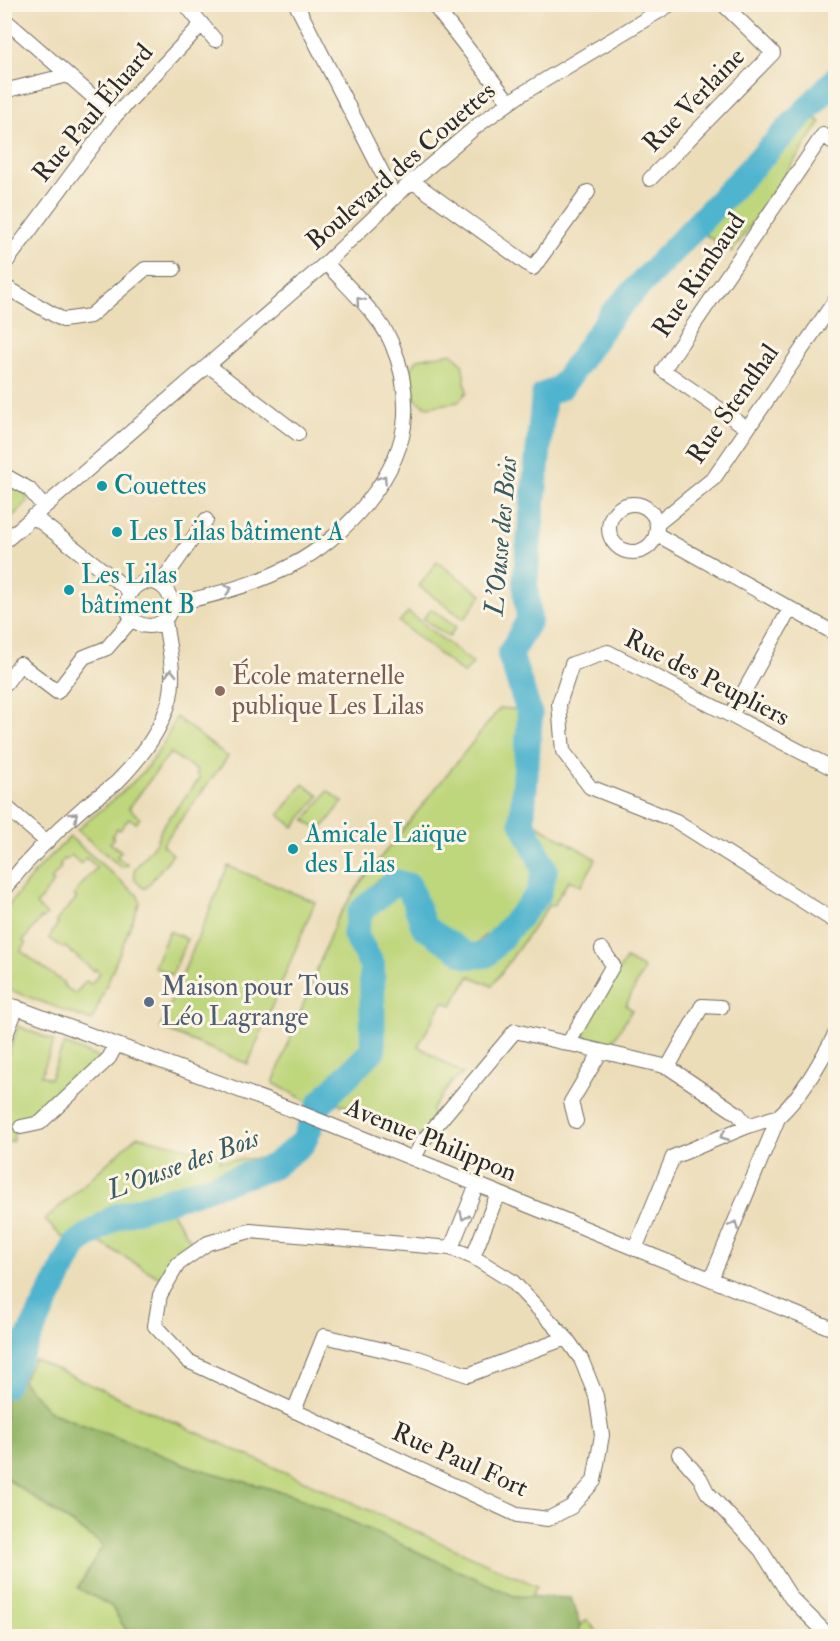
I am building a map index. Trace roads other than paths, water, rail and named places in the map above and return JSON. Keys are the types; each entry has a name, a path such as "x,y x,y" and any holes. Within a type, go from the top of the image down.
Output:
{"street":[{"path":"185,4 215,40"},
{"path":"296,4 395,198"},
{"path":"433,4 509,102"},
{"name":"Boulevard des Couettes","path":"4,542 209,366 326,263 412,181 478,125 509,102 671,4"},
{"name":"Rue Verlaine","path":"650,179 773,53 723,4"},
{"path":"4,19 115,116"},
{"name":"Rue Paul Éluard","path":"4,265 115,116 201,24"},
{"path":"4,91 68,75"},
{"name":"Rue Rimbaud","path":"747,428 663,370 823,135 836,144"},
{"path":"412,181 533,268 588,192"},
{"path":"172,604 251,583 292,566 320,549 347,525 370,499 390,468 401,441 405,416 404,387 397,357 391,342 374,317 326,263"},
{"path":"4,286 63,320 90,316 145,269 174,268"},
{"name":"Rue Stendhal","path":"790,609 657,529 714,478 836,299"},
{"path":"209,366 298,434"},
{"path":"4,476 29,489 39,512 131,592"},
{"path":"160,585 206,519"},
{"path":"145,582 160,585 169,593 172,604 165,621 152,626 132,619 127,606 131,592 139,584 145,582"},
{"path":"731,715 790,609 836,634"},
{"path":"6,682 20,664 57,692 84,657 107,648 132,619"},
{"path":"4,889 47,842 86,806 116,783 143,753 161,724 170,697 172,672 165,621"},
{"name":"Rue des Peupliers","path":"836,770 608,652 572,664 559,704 563,751 590,788 676,821 836,922"},
{"path":"4,805 47,842"},
{"path":"568,1044 613,964 602,949"},
{"path":"4,1039 11,1005"},
{"name":"Avenue Philippon","path":"11,1005 298,1112 836,1330"},
{"path":"668,1068 702,1006 721,1007"},
{"path":"414,1159 422,1142 515,1031 668,1068 738,1114 747,1126"},
{"path":"711,1279 779,1116 792,1104 836,1033"},
{"path":"21,1128 40,1123 109,1058 116,1045"},
{"path":"576,1121 571,1102 600,1053"},
{"path":"635,1249 673,1157 747,1126 779,1116"},
{"path":"451,1248 477,1184"},
{"path":"474,1257 498,1193"},
{"name":"Rue Paul Fort","path":"250,1232 451,1248 474,1257 512,1281 567,1338 581,1359 596,1396 602,1435 594,1481 571,1507 548,1519 517,1515 188,1362 155,1326 160,1295 178,1264 208,1243 250,1232"},
{"path":"294,1412 324,1336 418,1358 468,1375 567,1338"},
{"path":"679,1454 700,1478 707,1492 761,1550 791,1598 829,1636"}],"waterway":[{"name":"L'Ousse des Bois","path":"4,1386 76,1244 115,1217 272,1167 303,1143 321,1102 373,1050 372,965 355,934 360,912 395,882 409,886 424,927 468,956 486,955 538,895 545,870 522,821 530,715 510,654 529,620 525,582 544,395 561,387 612,314 836,79"}],"place":[{"name":"Couettes","path":"102,486"},
{"name":"Les Lilas bâtiment A","path":"117,532"},
{"name":"Les Lilas bâtiment B","path":"69,590"},
{"name":"École maternelle publique Les Lilas","path":"220,691"},
{"name":"Amicale Laïque des Lilas","path":"293,849"},
{"name":"Maison pour Tous Léo Lagrange","path":"149,1002"}]}
